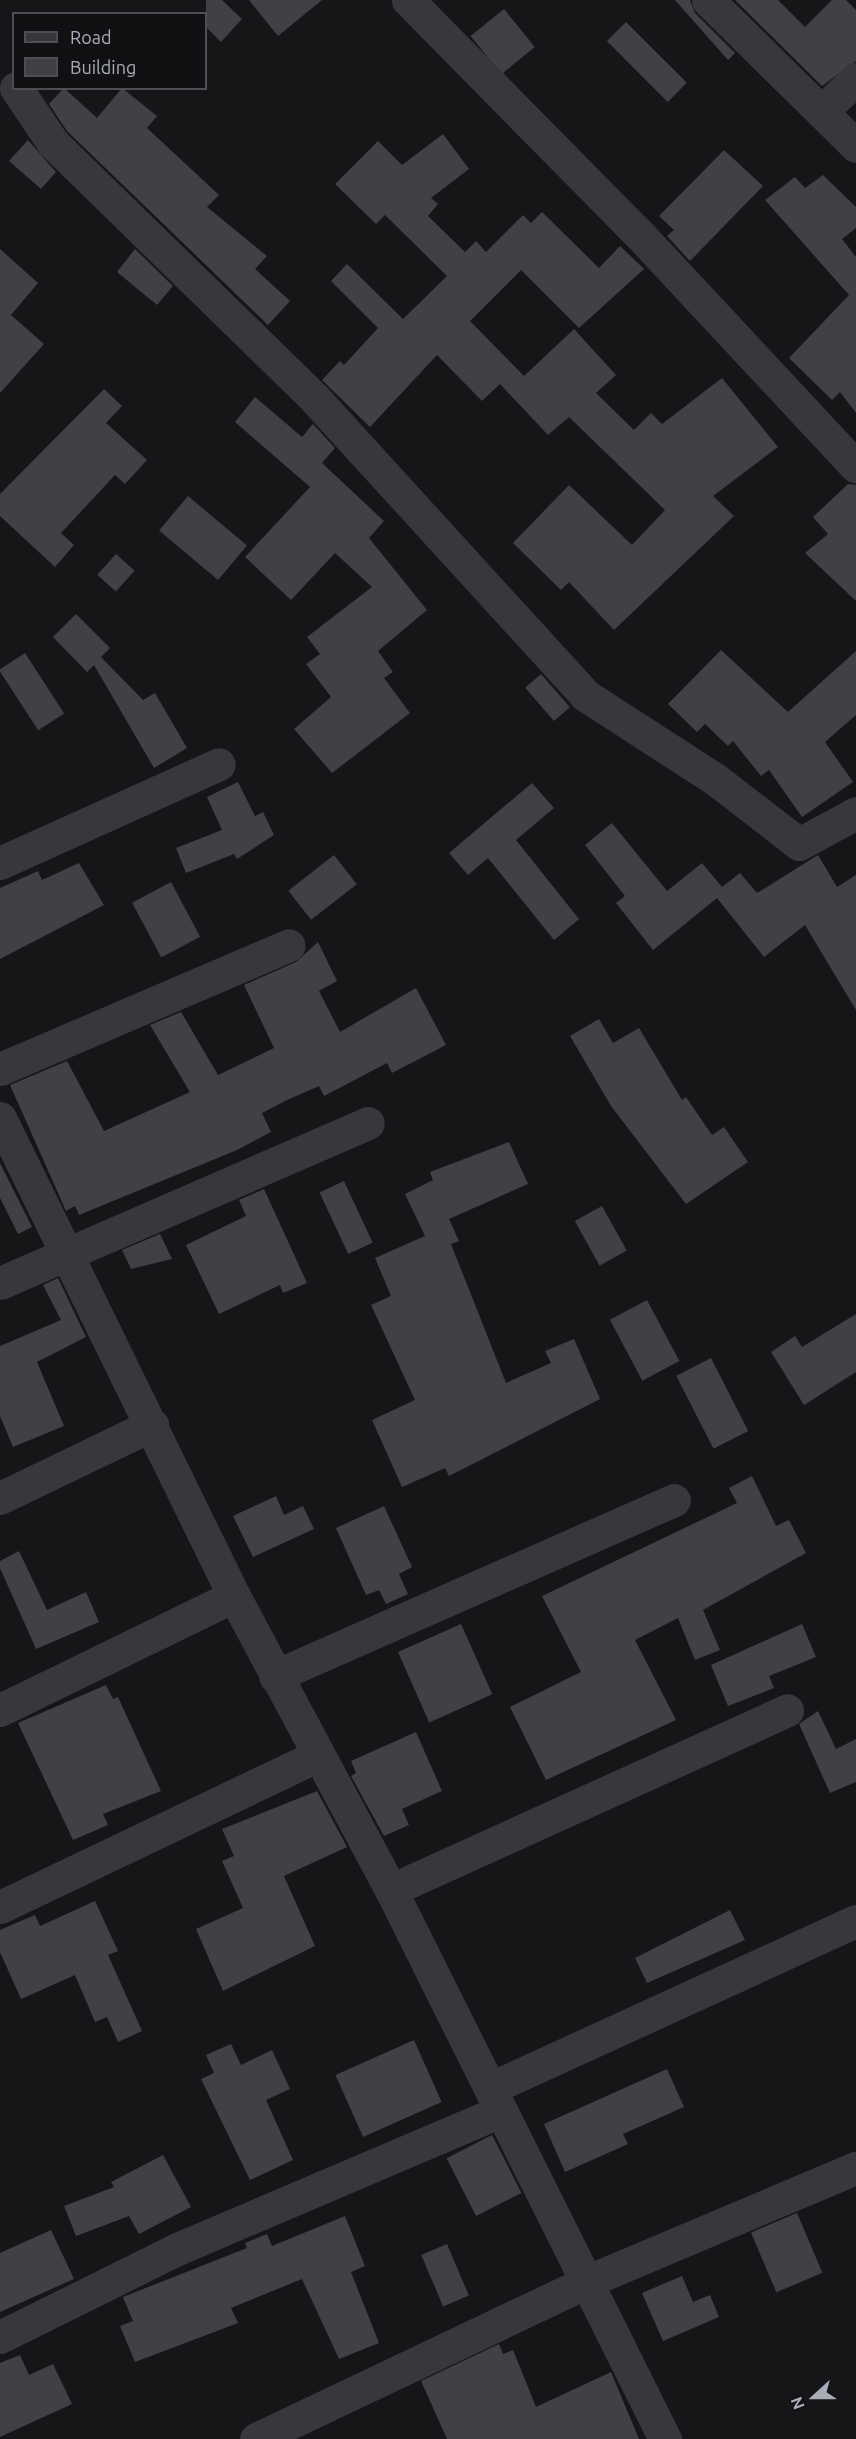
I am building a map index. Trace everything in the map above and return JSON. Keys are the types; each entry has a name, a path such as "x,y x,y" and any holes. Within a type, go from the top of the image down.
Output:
{"street":[{"path":"408,0 639,234 856,467"},
{"path":"708,0 856,146"},
{"path":"0,66 12,83"},
{"path":"822,111 856,79"},
{"path":"17,90 54,143 316,400 585,695 715,779 799,844 856,813"},
{"path":"0,863 219,764"},
{"path":"0,1069 288,945"},
{"path":"0,1118 234,1596 391,1890 665,2439"},
{"path":"0,1283 368,1123"},
{"path":"0,1498 152,1425"},
{"path":"275,1676 674,1500"},
{"path":"0,1710 234,1596"},
{"path":"391,1890 787,1710"},
{"path":"0,1907 319,1755"},
{"path":"0,2337 175,2250 496,2100 856,1921"},
{"path":"256,2439 588,2281 856,2168"}],"building":[{"path":"206,0 222,0 242,19 221,42 207,28"},
{"path":"249,0 322,0 278,36"},
{"path":"675,0 690,0 695,13 735,53 728,60"},
{"path":"735,0 778,0 805,27 832,0 846,0 856,10 856,61 822,86"},
{"path":"504,9 535,47 501,74 471,36"},
{"path":"626,22 687,83 668,102 607,41"},
{"path":"62,90 66,90 97,118 120,90 124,90 157,116 147,128 219,195 207,207 267,256 255,269 290,301 268,325 67,131 49,104"},
{"path":"443,134 469,169 431,198 438,204 428,216 465,252 476,241 486,252 523,215 531,223 542,212 599,268 620,246 644,269 579,328 521,270 470,321 524,376 574,329 616,375 596,393 634,430 651,413 662,424 722,378 778,447 713,496 734,516 614,630 569,582 561,590 513,543 569,485 632,545 665,510 569,417 548,435 500,384 482,401 437,355 370,427 322,380 340,361 344,365 378,328 331,281 347,264 403,319 447,276 385,215 376,224 335,184 378,141 402,165"},
{"path":"28,140 56,172 41,189 9,161"},
{"path":"724,150 763,186 690,261 667,236 674,230 659,216"},
{"path":"823,175 856,207 856,228 842,239 856,257 856,413 840,392 832,400 789,358 849,295 765,200 795,177 805,188"},
{"path":"0,249 38,283 11,315 44,344 0,393"},
{"path":"135,249 173,286 157,305 117,272"},
{"path":"104,389 122,406 106,423 147,460 125,484 115,475 61,533 74,545 55,567 0,516 0,494"},
{"path":"255,397 302,437 313,424 335,448 322,463 384,521 369,538 427,610 378,651 393,672 384,678 410,713 332,773 294,729 331,697 306,664 320,654 307,637 372,587 335,553 291,600 245,557 310,487 235,422"},
{"path":"848,484 856,485 856,601 805,553 828,534 813,517"},
{"path":"188,496 247,545 218,580 159,530"},
{"path":"116,554 135,571 116,592 97,575"},
{"path":"76,614 110,648 101,657 143,700 155,693 187,748 154,768 94,665 87,672 53,637"},
{"path":"721,650 788,712 856,651 856,715 825,742 853,782 802,817 769,770 761,776 733,741 728,746 705,724 697,732 668,704"},
{"path":"25,653 64,713 38,730 0,671"},
{"path":"541,674 570,707 554,721 525,688"},
{"path":"238,782 255,816 263,812 274,835 237,859 234,854 186,873 176,848 222,830 207,797"},
{"path":"532,783 554,808 516,840 579,919 554,940 488,858 468,875 449,853"},
{"path":"612,823 667,891 702,863 722,887 740,873 757,893 818,855 837,887 856,875 856,1010 805,925 764,957 717,898 653,950 616,903 625,896 585,845"},
{"path":"334,855 357,884 311,920 288,891"},
{"path":"79,863 104,905 0,959 0,888 38,871 42,880"},
{"path":"171,882 200,937 161,957 132,903"},
{"path":"318,942 337,981 319,991 340,1032 416,988 446,1045 392,1073 387,1063 324,1096 319,1086 262,1113 271,1132 237,1150 79,1215 75,1206 66,1211 10,1085 67,1061 104,1131 190,1092 150,1025 181,1012 218,1075 274,1048 244,985 296,962"},
{"path":"599,1019 613,1043 639,1028 682,1100 686,1097 712,1135 724,1127 748,1162 686,1204 611,1106 570,1036"},
{"path":"509,1142 528,1184 449,1219 459,1241 451,1244 506,1383 551,1363 545,1351 574,1339 600,1399 449,1476 445,1468 402,1487 372,1420 415,1400 371,1305 391,1296 375,1258 425,1236 405,1194 433,1180 430,1172"},
{"path":"0,1163 32,1227 18,1234 0,1198"},
{"path":"344,1181 373,1243 348,1254 320,1192"},
{"path":"264,1189 307,1283 283,1293 280,1285 219,1314 186,1245 246,1216 239,1200"},
{"path":"602,1206 627,1251 600,1266 575,1221"},
{"path":"160,1234 172,1259 131,1269 122,1250"},
{"path":"58,1278 86,1337 37,1362 64,1426 13,1447 0,1416 0,1346 61,1320 43,1285"},
{"path":"647,1300 679,1361 642,1381 610,1320"},
{"path":"856,1314 856,1372 804,1405 771,1352 795,1336 802,1347"},
{"path":"711,1358 748,1431 713,1449 676,1376"},
{"path":"752,1476 776,1526 789,1520 806,1553 703,1610 720,1650 695,1660 678,1618 635,1640 676,1720 546,1780 510,1707 581,1672 542,1596 737,1503 729,1488"},
{"path":"276,1496 284,1515 303,1506 314,1529 253,1557 233,1516"},
{"path":"384,1506 412,1567 399,1574 408,1594 386,1604 379,1590 366,1595 336,1528"},
{"path":"19,1551 47,1610 86,1592 99,1622 36,1649 0,1568 0,1561"},
{"path":"461,1624 492,1694 429,1722 398,1652"},
{"path":"802,1624 816,1657 769,1676 774,1688 728,1706 711,1665"},
{"path":"106,1685 113,1699 118,1697 161,1791 103,1814 108,1825 73,1840 18,1723"},
{"path":"818,1711 836,1749 856,1739 856,1782 830,1793 799,1724"},
{"path":"416,1732 442,1791 402,1809 409,1825 384,1836 351,1776 356,1773 351,1761"},
{"path":"317,1791 347,1847 284,1876 315,1946 223,1991 196,1929 243,1908 222,1861 234,1856 222,1829"},
{"path":"95,1901 118,1951 108,1955 142,2031 118,2042 107,2017 95,2022 75,1975 21,1999 0,1952 0,1930 35,1915 40,1926"},
{"path":"730,1910 745,1940 647,1983 635,1958"},
{"path":"414,2040 442,2102 363,2137 335,2075"},
{"path":"231,2044 241,2065 272,2050 290,2089 266,2100 293,2160 250,2180 201,2079 214,2073 206,2055"},
{"path":"667,2069 684,2107 623,2134 628,2144 565,2172 544,2124"},
{"path":"492,2135 522,2193 476,2216 447,2158"},
{"path":"163,2155 191,2207 139,2234 129,2216 76,2236 64,2206 114,2187 111,2182"},
{"path":"797,2213 822,2273 776,2292 751,2233"},
{"path":"345,2216 365,2266 351,2272 379,2343 339,2359 302,2279 231,2308 238,2323 135,2362 120,2326 133,2321 123,2297 247,2248 245,2243 267,2234 272,2246"},
{"path":"51,2230 74,2279 0,2312 0,2253"},
{"path":"447,2244 469,2296 443,2306 421,2255"},
{"path":"682,2276 693,2302 710,2295 719,2317 663,2341 642,2293"},
{"path":"499,2344 503,2354 513,2350 536,2407 611,2372 639,2439 447,2439 421,2381"},
{"path":"20,2355 29,2375 53,2364 72,2404 0,2437 0,2363"}]}
